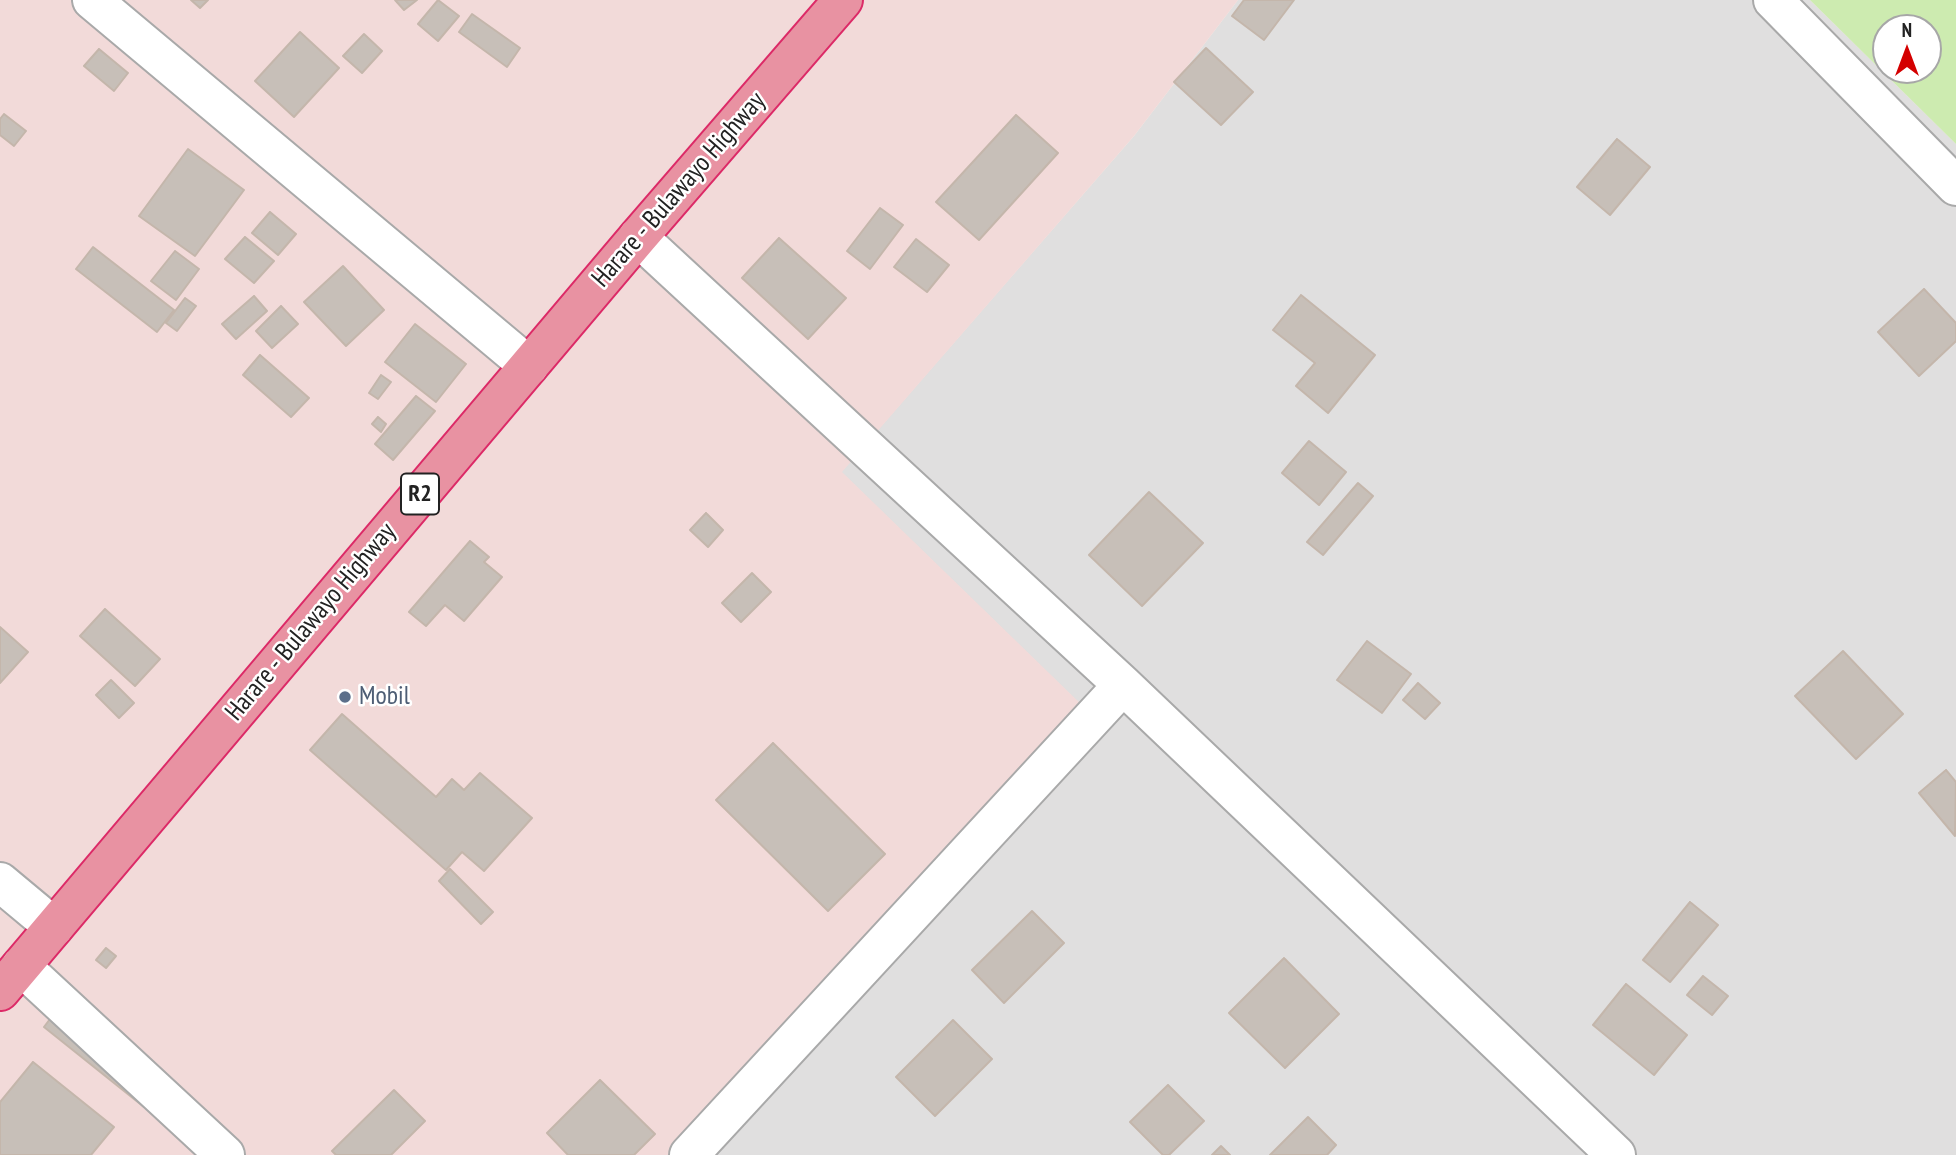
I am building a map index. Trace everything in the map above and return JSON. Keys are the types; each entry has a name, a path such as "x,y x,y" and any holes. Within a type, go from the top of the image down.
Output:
{"highway":[{"name":"Harare - Bulawayo Highway","path":"11,979 528,366 843,0"}],"street":[{"path":"92,0 528,366"},
{"path":"1773,0 1956,186"},
{"path":"638,237 1123,685 1616,1155"},
{"path":"689,1155 1123,685"},
{"path":"0,882 54,927"},
{"path":"11,979 225,1155"}],"shaded area":[{"path":"0,0 1238,0 1134,136 842,472 1084,707 682,1155 0,1155"},
{"path":"1238,0 1810,0 1872,61 1872,84 1895,84 1956,144 1956,1155 682,1155 1083,707 841,472 1134,136"}],"green space":[{"path":"1810,0 1956,0 1956,144 1895,84 1942,84 1942,14 1872,14 1872,61"}],"building":[{"path":"191,0 208,0 200,8"},
{"path":"395,0 417,0 404,10"},
{"path":"438,0 459,16 438,41 418,24"},
{"path":"1244,0 1294,0 1264,40 1232,16"},
{"path":"472,14 520,48 507,67 459,32"},
{"path":"300,32 339,68 294,117 255,81"},
{"path":"364,34 382,51 362,73 343,56"},
{"path":"1206,48 1253,92 1221,125 1174,82"},
{"path":"99,49 128,73 114,91 84,66"},
{"path":"4,114 26,131 14,146 0,135 0,119"},
{"path":"1016,115 1058,153 979,240 936,202"},
{"path":"1617,139 1650,167 1610,215 1577,187"},
{"path":"188,149 244,190 195,256 139,216"},
{"path":"880,208 903,225 870,269 847,251"},
{"path":"270,212 296,234 278,255 252,233"},
{"path":"245,237 274,261 254,283 225,259"},
{"path":"779,238 846,298 808,339 742,278"},
{"path":"916,239 949,265 927,292 894,267"},
{"path":"93,247 174,310 157,332 76,269"},
{"path":"175,251 199,269 176,300 151,281"},
{"path":"343,266 384,310 346,346 304,302"},
{"path":"1924,289 1956,323 1956,341 1919,376 1878,332"},
{"path":"1301,295 1375,355 1328,413 1296,386 1315,363 1273,330"},
{"path":"254,296 267,311 236,339 222,324"},
{"path":"185,298 196,306 177,331 166,323"},
{"path":"281,306 298,324 272,348 256,331"},
{"path":"415,324 466,364 436,402 385,362"},
{"path":"260,355 309,398 291,417 243,375"},
{"path":"381,375 391,382 378,399 369,393"},
{"path":"416,396 435,411 393,460 375,444"},
{"path":"378,417 386,424 381,432 372,424"},
{"path":"1309,441 1346,472 1319,505 1282,473"},
{"path":"1358,483 1373,496 1323,555 1307,542"},
{"path":"1149,492 1203,543 1142,606 1089,555"},
{"path":"706,513 723,530 708,547 690,530"},
{"path":"470,541 489,557 484,562 502,577 464,621 445,605 426,626 409,612"},
{"path":"752,573 771,592 741,622 722,603"},
{"path":"105,609 160,659 135,686 80,636"},
{"path":"0,627 28,652 0,683"},
{"path":"1367,641 1411,674 1382,713 1337,680"},
{"path":"1843,651 1903,714 1856,759 1795,696"},
{"path":"111,680 134,703 119,718 96,695"},
{"path":"1418,683 1440,703 1425,719 1403,700"},
{"path":"342,714 436,797 452,779 464,790 480,773 532,818 484,871 462,852 446,870 310,750"},
{"path":"773,743 885,854 828,911 716,800"},
{"path":"1946,770 1956,782 1955,836 1919,793"},
{"path":"450,869 493,912 481,924 439,881"},
{"path":"1690,902 1718,925 1670,982 1643,960"},
{"path":"1032,911 1064,943 1004,1003 972,970"},
{"path":"106,948 116,956 106,968 96,960"},
{"path":"1284,958 1339,1014 1285,1068 1229,1013"},
{"path":"1703,976 1728,996 1712,1015 1687,995"},
{"path":"1626,984 1687,1035 1654,1075 1593,1025"},
{"path":"50,1019 151,1100 144,1107 44,1027"},
{"path":"953,1020 992,1059 935,1116 896,1077"},
{"path":"33,1062 114,1127 91,1155 0,1155 0,1102"},
{"path":"600,1080 655,1134 634,1155 568,1155 547,1133"},
{"path":"1168,1085 1204,1121 1169,1155 1163,1155 1130,1122"},
{"path":"394,1090 425,1121 391,1155 336,1155 332,1151"},
{"path":"1308,1117 1336,1145 1327,1155 1270,1155"},
{"path":"1221,1146 1230,1155 1212,1155"}],"place":[{"name":"Mobil","path":"345,697"}]}
